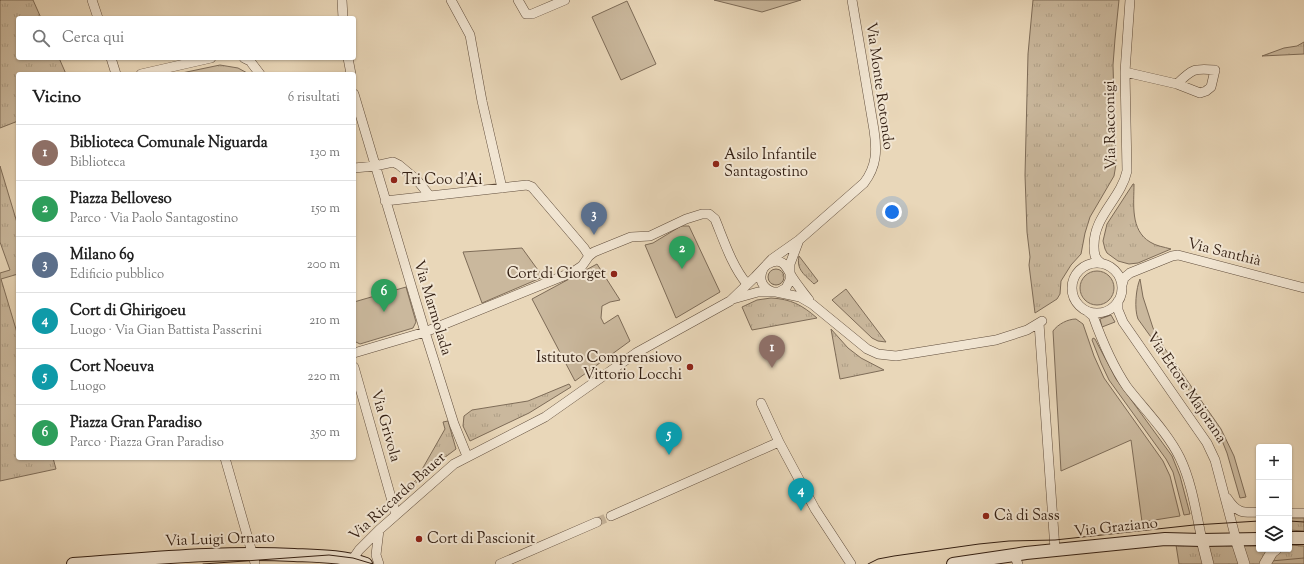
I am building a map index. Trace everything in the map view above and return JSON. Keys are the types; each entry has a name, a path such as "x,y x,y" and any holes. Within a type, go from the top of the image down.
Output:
{"main road":[{"name":"Via Graziano","path":"953,564 1016,560 1026,552 1165,539 1202,540 1256,538"},
{"name":"Via Luigi Ornato","path":"73,564 196,555 254,558 331,558 366,564"}],"street":[{"path":"92,0 97,16"},
{"path":"342,0 343,16"},
{"path":"451,0 470,35 482,101 502,188"},
{"path":"518,0 526,14 532,14 566,0"},
{"name":"Via Monte Rotondo","path":"733,299 783,250 799,240 864,183 872,170 876,159 875,137 852,0"},
{"name":"Via Racconigi","path":"1101,263 1096,257 1094,251 1096,229 1103,214 1124,180 1127,171 1124,72 1130,0"},
{"path":"112,60 115,72"},
{"path":"150,72 202,60"},
{"path":"248,60 258,72"},
{"path":"348,60 351,72"},
{"name":"Via Racconigi","path":"1124,72 1177,84"},
{"name":"Via Marmolada","path":"356,101 425,332 454,424 467,456"},
{"path":"356,168 393,162 417,180 430,195"},
{"path":"385,201 527,185 532,187 584,248 589,256"},
{"path":"356,352 425,332 574,272 582,266 589,256 598,250 631,237 650,236 691,218 706,214 715,219 736,268 747,284"},
{"name":"Via Monte Rotondo","path":"775,292 788,286 791,279 790,264 799,240"},
{"name":"Via Santhià","path":"1122,285 1124,278 1130,273 1178,255 1304,288"},
{"path":"775,292 766,288 762,283 760,276 765,266 772,262 780,262 787,266 799,287 812,304"},
{"path":"1087,311 1096,313 1105,312 1113,307 1122,293 1120,277 1115,270 1109,266 1101,263 1094,263 1087,265 1076,274 1072,288 1076,301 1081,307 1093,316 1109,357 1127,386 1180,457 1190,486 1208,564"},
{"path":"733,299 758,292 775,292 800,297 812,304 867,349 878,354 888,356 996,340 1027,330 1041,322 1055,549"},
{"name":"Via Riccardo Bauer","path":"350,562 359,550 379,530 454,464 545,417 636,353 733,299"},
{"name":"Via Ettore Majorana","path":"1118,301 1118,310 1123,322 1208,443 1215,460 1244,564"},
{"name":"Via Grivola","path":"356,374 396,515"},
{"path":"761,402 779,442 815,509 851,564"},
{"path":"611,516 779,442"},
{"path":"227,460 254,558"},
{"path":"1224,494 1231,505 1239,511 1245,513 1256,512"},
{"path":"1292,513 1304,513"},
{"path":"500,564 597,522"},
{"path":"378,564 376,555 379,530"},
{"path":"1265,564 1272,552"}],"green space":[{"path":"33,0 40,16 16,16 16,60 60,60 65,72 16,72 16,122 0,128 0,1"},
{"path":"714,0 801,0 762,12"},
{"path":"1033,0 1119,0 1113,65 1116,164 1114,176 1090,217 1081,254 1071,265 1061,281 1060,294 1057,299 1035,313 1029,265 1030,257 1027,232 1025,175 1028,54"},
{"path":"627,1 656,64 621,80 592,17"},
{"path":"1304,42 1304,54 1262,56 1284,48 1297,46"},
{"path":"220,65 238,68 245,72 187,72"},
{"path":"0,166 16,219 16,275 1,279 16,329 16,460 54,460 56,469 0,481 0,273 10,270 0,242"},
{"path":"1133,184 1134,216 1139,231 1152,243 1171,249 1138,263 1129,264 1118,261 1107,253 1103,241 1107,224"},
{"path":"681,226 689,226 720,292 676,318 645,245 653,243"},
{"path":"522,248 543,277 482,303 463,252"},
{"path":"799,256 818,281 814,284 800,269 798,261"},
{"path":"597,264 620,300 610,302 602,306 601,318 604,324 618,315 630,341 575,381 532,299"},
{"path":"773,269 779,269 784,274 782,283 779,285 773,285 768,280 768,274"},
{"path":"1097,271 1109,276 1114,288 1109,300 1097,305 1085,300 1080,288 1085,276"},
{"path":"1140,279 1143,297 1153,328 1163,346 1221,429 1234,456 1246,497 1240,498 1227,453 1219,433 1138,319 1136,299"},
{"path":"406,287 416,322 413,328 360,344 356,342 356,301"},
{"path":"846,289 886,342 878,341 872,338 832,300"},
{"path":"771,298 790,301 817,318 752,330 742,307 757,300"},
{"path":"1111,315 1115,322 1102,327 1100,319"},
{"path":"1076,319 1083,324 1094,356 1104,378 1163,461 1170,476 1180,516 1142,522 1131,440 1061,471 1053,331 1063,322"},
{"path":"831,329 848,348 861,358 884,370 840,379"},
{"path":"1093,338 1095,339 1116,379 1172,456 1180,476 1190,514 1184,515 1173,472 1166,459 1109,380 1092,340"},
{"path":"569,384 571,387 529,413 470,441 463,426 464,416 472,410 528,401"},
{"path":"448,421 456,449 401,496 416,480 445,429 443,422"},
{"path":"1292,518 1304,518 1304,531 1292,530"},
{"path":"1176,545 1256,546 1256,552 1292,552 1292,545 1304,546 1304,564 1179,564"},
{"path":"1304,558 1304,564 1269,564 1271,561"}],"tunnel":[{"path":"597,522 611,516"}],"tram line":[{"path":"868,564 878,559 894,556 979,544 1009,541 1055,540 1194,525 1256,521"},
{"path":"1292,521 1304,522"},
{"path":"203,564 329,555 353,558 373,564"}],"place":[{"name":"Asilo Infantile Santagostino","path":"716,164"},
{"name":"Tri Coo d'Ai","path":"394,180"},
{"name":"Milano 69","path":"594,235"},
{"name":"Piazza Belloveso","path":"682,269"},
{"name":"Cort di Giorget","path":"614,274"},
{"name":"Piazza Gran Paradiso","path":"384,312"},
{"name":"Istituto Comprensiovo Vittorio Locchi","path":"690,367"},
{"name":"Biblioteca Comunale Niguarda","path":"772,368"},
{"name":"Cort Noeuva","path":"669,455"},
{"name":"Cort di Ghirigoeu","path":"801,511"},
{"name":"Cà di Sass","path":"986,516"},
{"name":"Cort di Pascionit","path":"419,539"}]}
